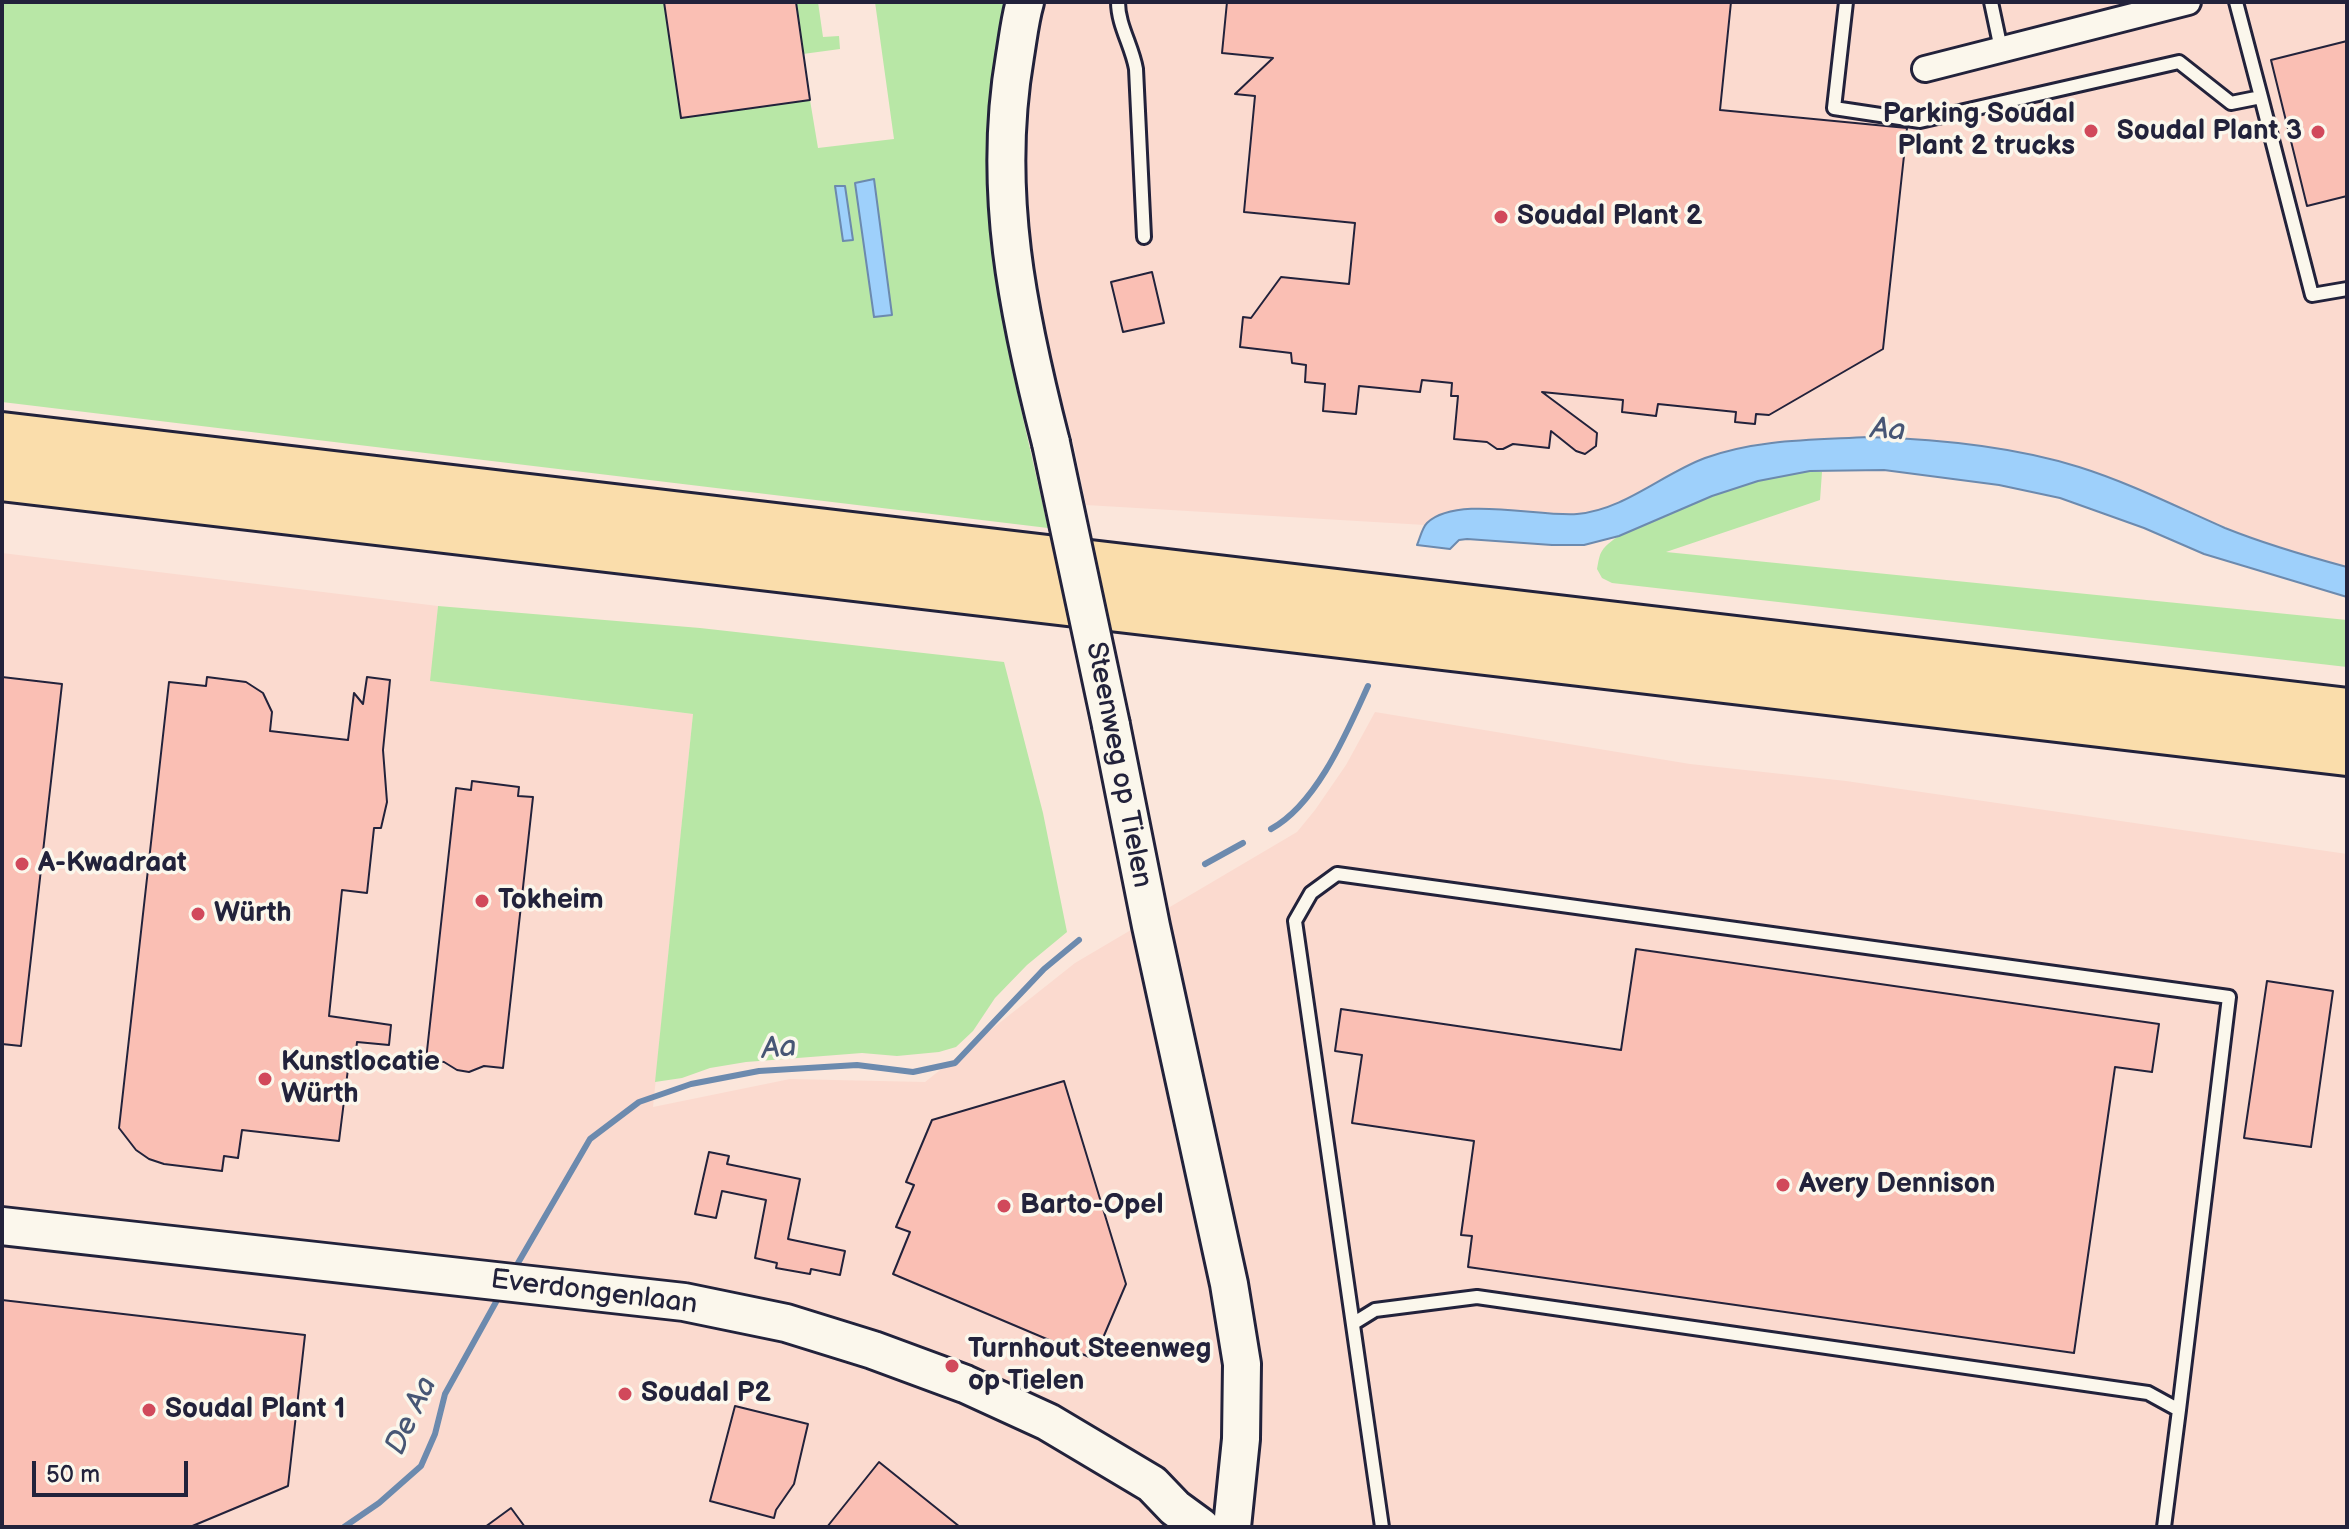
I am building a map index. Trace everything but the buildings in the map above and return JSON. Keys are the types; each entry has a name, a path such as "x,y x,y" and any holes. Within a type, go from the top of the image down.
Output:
{"highway":[{"path":"2,435 2347,711"},
{"path":"2,478 2347,753"}],"street":[{"name":"Steenweg op Tielen","path":"1025,2 1010,85 1006,156 1009,227 1026,343 1051,443 1229,1284 1242,1364 1241,1439 1227,1526"},
{"path":"1925,69 2188,2"},
{"name":"Everdongenlaan","path":"2,1226 684,1302 786,1323 873,1350 965,1384 1048,1422 1152,1484 1175,1508 1227,1526"}],"lane":[{"path":"1118,2 1119,18 1134,54 1136,69 1144,237"},
{"path":"1846,2 1834,108 1920,121 2179,62 2231,103 2261,97"},
{"path":"1991,2 2001,49"},
{"path":"2236,2 2312,295 2347,289"},
{"path":"1382,1527 1295,921 1311,893 1337,874 2229,997 2164,1527"},
{"path":"1354,1323 1375,1310 1477,1297 2148,1393 2179,1410"}],"shaded area":[{"path":"1044,2 2347,2 2347,567 2267,544 2077,466 1986,448 1906,438 1868,437 1756,444 1678,469 1633,496 1580,514 1436,517 1425,525 1086,505 1074,446 1046,342 1034,276 1027,206 1030,88 1038,22"},
{"path":"2,553 438,606 431,681 693,714 653,1107 790,1079 925,1082 1075,963 1297,832 1346,765 1375,712 1690,764 1846,781 2347,854 2347,1527 2,1527"}],"green space":[{"path":"2,2 664,2 681,118 810,100 818,148 894,139 875,2 1009,2 990,144 991,234 1011,361 1048,528 2,402"},
{"path":"796,2 818,2 823,37 839,36 840,49 803,54"},
{"path":"1810,471 1822,472 1820,500 1666,552 2347,620 2347,667 1612,583 1602,578 1597,569 1601,553 1612,541 1649,520 1740,486"},
{"path":"438,606 700,628 1004,662 1043,813 1067,932 1027,965 995,998 973,1031 956,1047 897,1056 862,1053 746,1062 655,1082 693,714 430,681"}],"water":[{"path":"874,179 892,315 874,317 855,183"},
{"path":"835,186 845,186 853,240 843,241"},
{"path":"1868,437 1975,445 2028,454 2098,473 2240,534 2347,567 2347,597 2204,554 2144,528 2060,498 1999,485 1884,470 1810,471 1758,481 1712,496 1619,536 1584,545 1467,539 1459,540 1450,549 1417,545 1427,523 1457,510 1498,509 1561,514 1594,511 1627,499 1689,465 1725,452 1785,442"}],"waterway":[{"name":"Aa","path":"1271,829 1288,818 1316,785 1340,745 1368,686"},
{"name":"Aa","path":"1205,864 1243,843"},
{"name":"Aa","path":"518,1263 590,1139 639,1102 691,1084 759,1071 857,1065 913,1072 955,1063 1044,969 1079,940"},
{"name":"De Aa","path":"344,1527 379,1503 421,1466 435,1434 445,1394 496,1302"}],"place":[{"name":"Parking Soudal Plant 2 trucks","path":"2091,131"},
{"name":"Soudal Plant 3","path":"2318,132"},
{"name":"Soudal Plant 2","path":"1501,217"},
{"name":"A-Kwadraat","path":"22,864"},
{"name":"Tokheim","path":"482,901"},
{"name":"Würth","path":"198,914"},
{"name":"Kunstlocatie Würth","path":"265,1079"},
{"name":"Avery Dennison","path":"1783,1185"},
{"name":"Barto-Opel","path":"1004,1206"},
{"name":"Turnhout Steenweg op Tielen","path":"952,1366"},
{"name":"Soudal P2","path":"625,1394"},
{"name":"Soudal Plant 1","path":"149,1410"}]}
